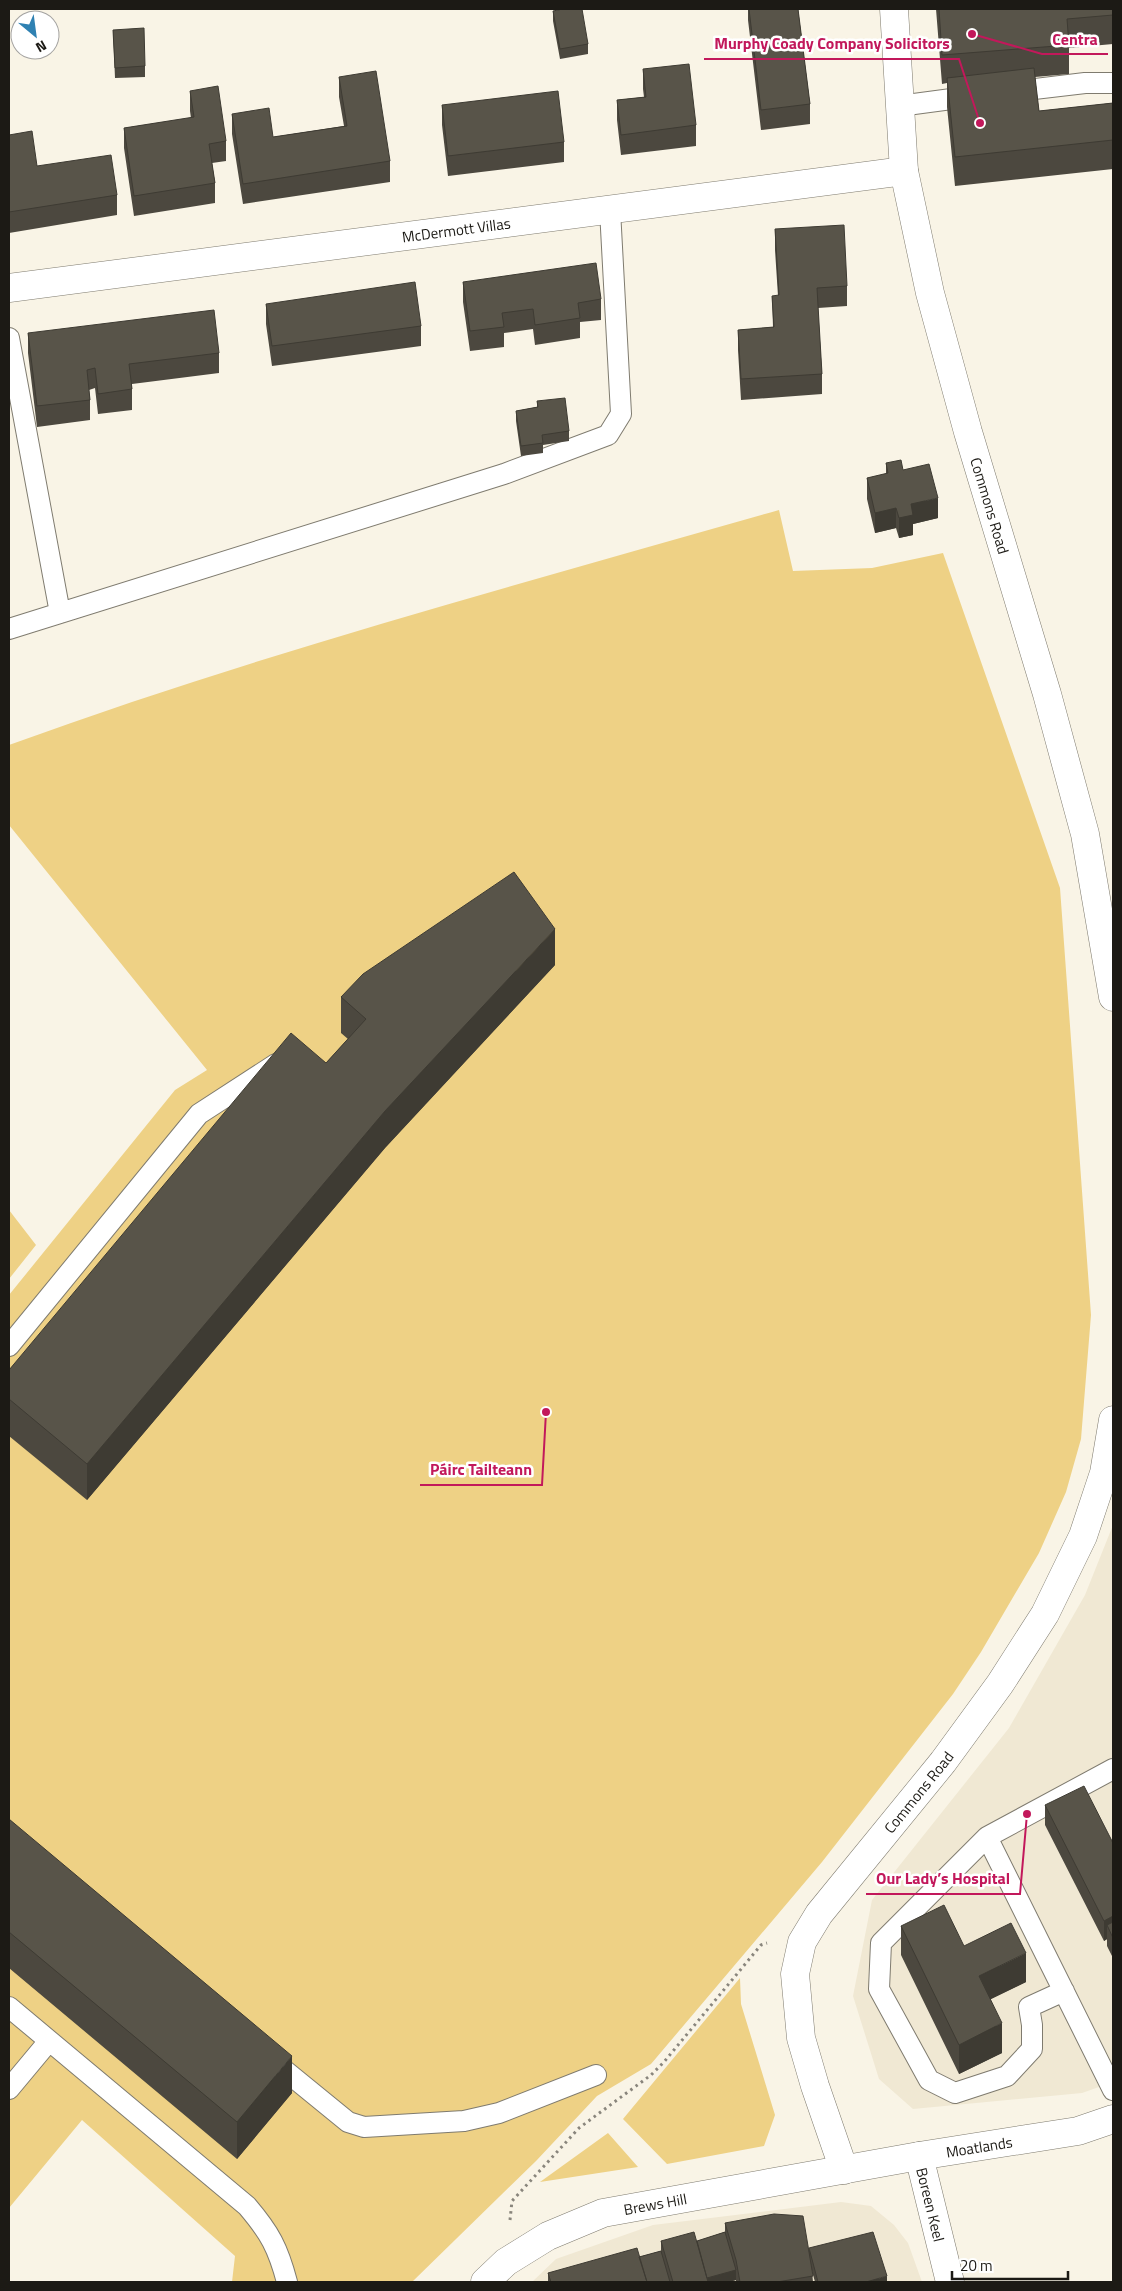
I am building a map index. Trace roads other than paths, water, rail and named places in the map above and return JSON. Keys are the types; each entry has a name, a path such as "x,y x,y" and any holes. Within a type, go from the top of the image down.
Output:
{"street":[{"name":"Commons Road","path":"894,9 904,171 930,293 968,432 1047,694 1085,834 1113,997"},
{"name":"McDermott Villas","path":"9,288 904,171"},
{"name":"Commons Road","path":"844,2170 814,2086 801,2038 795,1974 802,1942 813,1923 944,1762 1000,1684 1045,1614 1083,1536 1104,1473 1113,1420"},
{"name":"Moatlands","path":"844,2170 1078,2131 1113,2119"},
{"name":"Boreen Keel","path":"920,2156 950,2282"},
{"name":"Brews Hill","path":"485,2282 506,2262 548,2236 602,2214 844,2170"}],"lane":[{"path":"899,106 1085,83 1113,83"},
{"path":"9,629 504,474 608,435 620,414 610,210"},
{"path":"9,338 60,613"},
{"path":"9,1346 199,1114 288,1056"},
{"path":"1064,1991 1029,2006 1032,2025 1032,2049 1007,2076 955,2093 929,2080 879,1988 881,1943 987,1837 1113,1769"},
{"path":"987,1837 1113,2090"},
{"path":"9,2006 247,2206 263,2224 276,2245 287,2282"},
{"path":"9,2089 49,2040"},
{"path":"261,2051 348,2122 364,2127 464,2121 499,2113 596,2075"}],"place":[{"name":"Centra","path":"972,34"},
{"name":"Murphy Coady Company Solicitors","path":"980,123"},
{"name":"Páirc Tailteann","path":"546,1412"},
{"name":"Our Lady’s Hospital","path":"1027,1814"}]}
